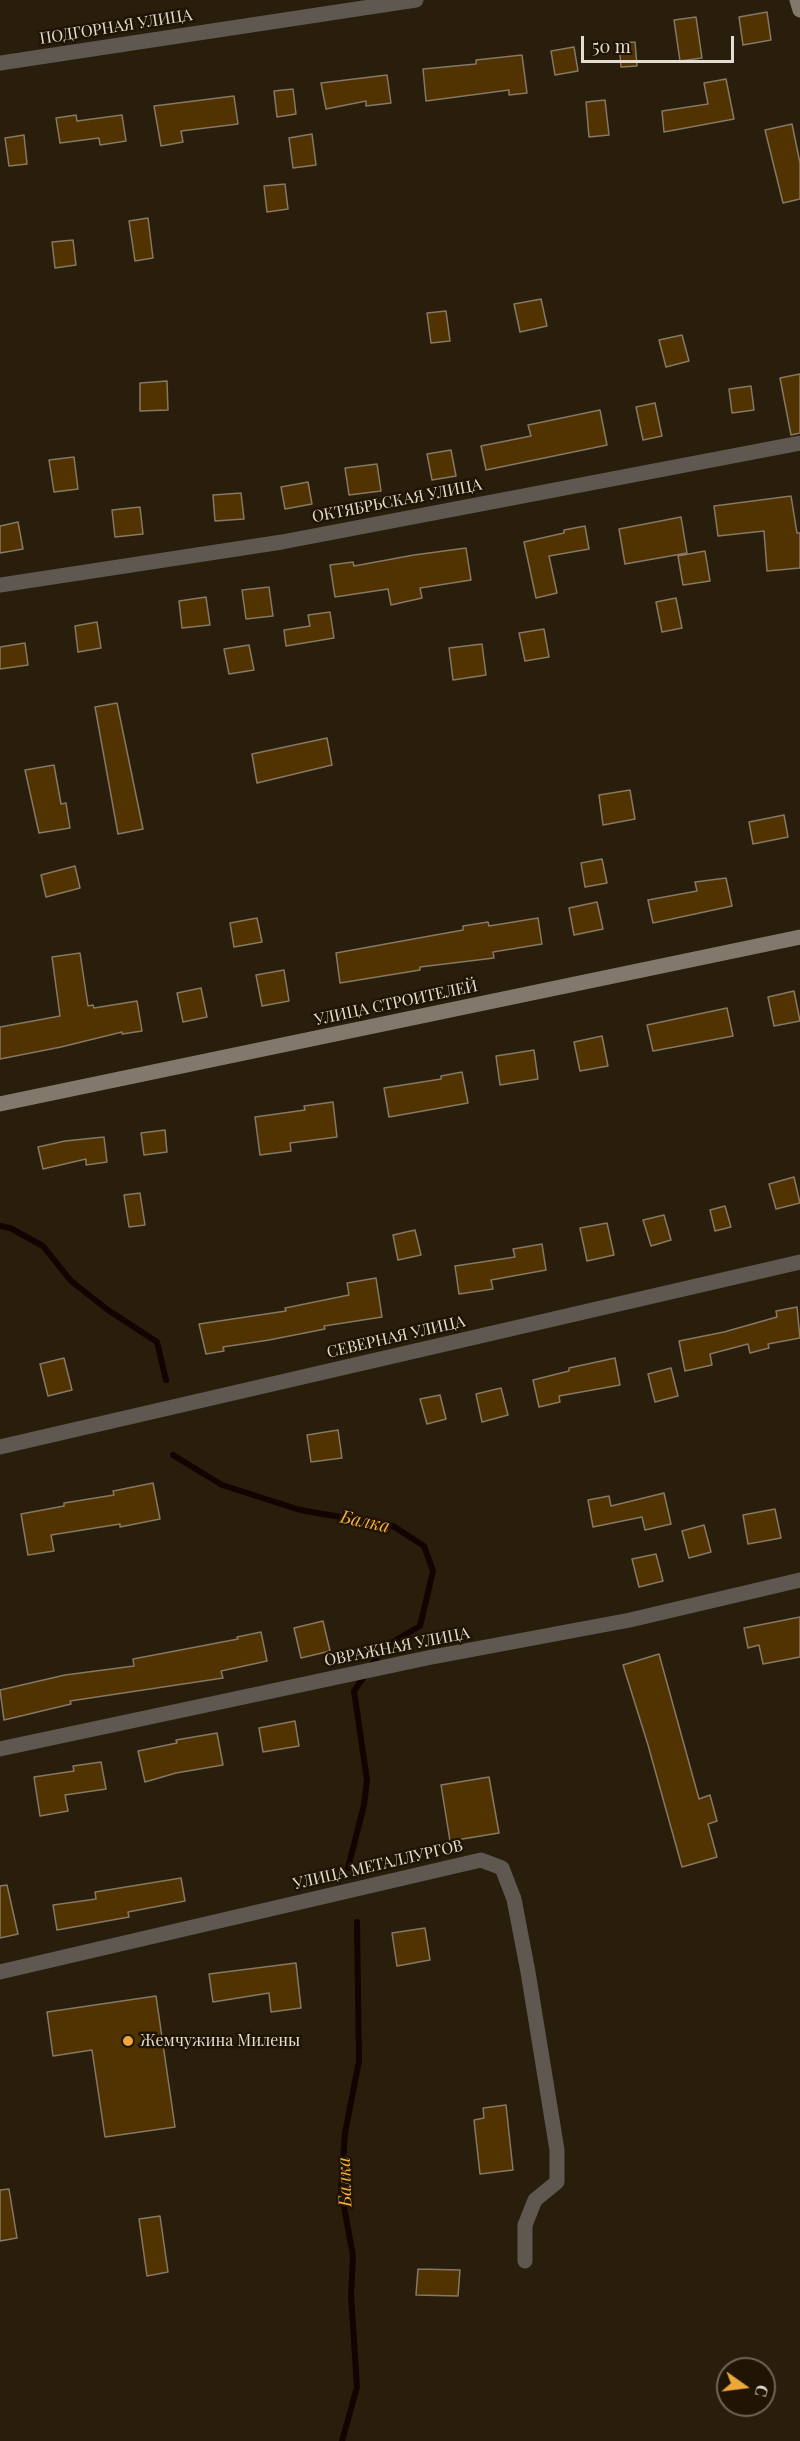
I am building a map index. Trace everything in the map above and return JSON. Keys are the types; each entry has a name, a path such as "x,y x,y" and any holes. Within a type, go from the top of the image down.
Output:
{"street":[{"name":"ПОДГОРНАЯ УЛИЦА","path":"0,63 416,0"},
{"path":"797,0 800,10"},
{"name":"ОКТЯБРЬСКАЯ УЛИЦА","path":"0,585 282,542 800,443"},
{"name":"УЛИЦА СТРОИТЕЛЕЙ","path":"0,1104 800,938"},
{"name":"СЕВЕРНАЯ УЛИЦА","path":"0,1447 800,1262"},
{"name":"ОВРАЖНАЯ УЛИЦА","path":"0,1749 427,1658 630,1620 800,1580"},
{"name":"УЛИЦА МЕТАЛЛУРГОВ","path":"0,1972 481,1860 502,1868 514,1899 557,2150 557,2182 535,2200 525,2225 525,2261"}],"building":[{"path":"767,12 771,40 743,45 739,17"},
{"path":"696,17 702,58 680,61 674,20"},
{"path":"635,42 637,66 621,67 619,43"},
{"path":"574,47 578,71 555,75 551,51"},
{"path":"522,55 527,93 509,95 509,90 426,101 423,69 476,64 476,60"},
{"path":"387,75 391,103 366,106 366,101 326,109 321,83"},
{"path":"726,79 734,119 664,132 662,111 708,104 704,83"},
{"path":"293,89 296,114 277,117 274,91"},
{"path":"234,96 238,124 181,131 183,142 161,146 154,106"},
{"path":"605,100 609,135 589,137 586,102"},
{"path":"76,115 77,121 122,115 126,141 100,145 99,138 60,143 56,118"},
{"path":"792,124 800,163 800,199 783,203 765,130"},
{"path":"312,134 316,165 293,168 289,138"},
{"path":"24,135 27,164 9,166 5,138"},
{"path":"285,184 288,209 267,212 264,186"},
{"path":"148,218 153,258 135,261 129,221"},
{"path":"73,240 76,265 55,268 52,242"},
{"path":"541,299 547,326 520,332 514,304"},
{"path":"446,311 450,341 431,343 427,313"},
{"path":"682,335 689,361 666,367 659,340"},
{"path":"800,374 800,433 791,435 780,378"},
{"path":"167,381 168,410 140,411 140,383"},
{"path":"751,386 754,410 732,413 729,389"},
{"path":"655,403 662,436 643,440 636,407"},
{"path":"600,410 607,445 486,470 481,446 531,436 528,425"},
{"path":"451,450 456,476 432,480 427,454"},
{"path":"74,457 78,489 54,492 49,460"},
{"path":"377,464 381,491 349,495 345,468"},
{"path":"308,482 312,504 285,509 281,487"},
{"path":"241,493 244,519 215,521 213,495"},
{"path":"791,496 797,533 800,533 800,568 767,571 764,531 718,536 714,506"},
{"path":"140,507 143,534 115,537 112,510"},
{"path":"681,517 687,553 625,564 619,529"},
{"path":"18,522 23,549 0,553 0,526"},
{"path":"585,526 589,549 549,556 557,593 536,598 524,542"},
{"path":"466,548 471,580 420,588 422,598 391,605 388,589 335,597 330,565 353,562 354,566"},
{"path":"705,551 710,581 683,585 678,556"},
{"path":"269,587 273,616 246,619 242,590"},
{"path":"206,597 210,625 182,628 179,601"},
{"path":"676,598 682,628 662,632 656,602"},
{"path":"330,612 334,638 286,646 284,630 310,626 308,615"},
{"path":"97,622 101,648 78,652 75,626"},
{"path":"544,629 549,657 525,661 519,633"},
{"path":"25,643 28,665 0,669 0,647"},
{"path":"482,644 486,675 453,680 449,648"},
{"path":"249,645 254,670 229,674 224,649"},
{"path":"117,703 143,829 118,834 95,707"},
{"path":"327,738 332,765 257,783 252,754"},
{"path":"54,765 61,804 66,803 70,828 39,833 25,770"},
{"path":"630,790 635,819 603,825 599,795"},
{"path":"784,815 788,837 753,844 749,822"},
{"path":"602,859 607,883 585,887 581,863"},
{"path":"75,866 80,888 46,897 41,875"},
{"path":"726,878 732,906 653,923 648,900 697,891 695,882"},
{"path":"597,902 603,929 574,935 569,908"},
{"path":"257,918 262,942 234,947 230,923"},
{"path":"538,918 542,944 493,952 494,958 420,967 420,970 340,983 336,953 463,930 463,926 488,922 489,926"},
{"path":"80,953 88,1006 93,1005 94,1008 137,1001 142,1031 122,1034 122,1032 0,1059 0,1027 60,1016 52,957"},
{"path":"284,970 289,1001 262,1006 256,975"},
{"path":"201,988 207,1017 183,1022 177,993"},
{"path":"794,991 800,1021 774,1026 768,997"},
{"path":"727,1008 733,1036 653,1051 647,1025"},
{"path":"602,1036 608,1066 580,1071 574,1042"},
{"path":"534,1050 538,1079 500,1085 496,1056"},
{"path":"462,1072 468,1103 389,1117 384,1088 441,1079 441,1076"},
{"path":"333,1102 337,1137 290,1143 291,1151 260,1155 255,1117 305,1110 304,1106"},
{"path":"165,1130 167,1152 144,1155 141,1133"},
{"path":"104,1137 107,1162 86,1165 86,1159 43,1169 38,1147 65,1141"},
{"path":"794,1177 800,1203 776,1209 769,1184"},
{"path":"140,1193 145,1225 129,1227 124,1195"},
{"path":"725,1206 731,1227 715,1231 710,1210"},
{"path":"664,1215 671,1240 651,1246 643,1220"},
{"path":"607,1223 614,1255 587,1261 580,1228"},
{"path":"415,1230 421,1255 398,1260 393,1235"},
{"path":"542,1244 546,1270 491,1280 493,1289 459,1294 455,1266 515,1257 513,1249"},
{"path":"376,1278 382,1317 324,1326 325,1329 223,1347 224,1351 206,1354 199,1324 286,1311 285,1308 349,1295 347,1283"},
{"path":"797,1307 800,1338 768,1344 769,1348 750,1353 748,1344 710,1354 712,1365 685,1371 679,1341 724,1332 777,1317 776,1311"},
{"path":"64,1358 72,1390 48,1396 40,1364"},
{"path":"615,1358 620,1385 559,1396 560,1402 539,1407 533,1380 569,1371 569,1368"},
{"path":"671,1368 678,1396 655,1402 648,1374"},
{"path":"501,1388 508,1415 482,1422 476,1394"},
{"path":"440,1395 446,1419 427,1424 420,1399"},
{"path":"338,1430 342,1458 311,1462 307,1435"},
{"path":"153,1483 160,1519 120,1527 120,1524 51,1535 54,1551 28,1555 21,1514 64,1506 64,1503 114,1495 113,1491"},
{"path":"664,1493 671,1524 645,1530 642,1517 593,1527 588,1500 609,1496 611,1506"},
{"path":"775,1509 781,1538 748,1544 743,1515"},
{"path":"704,1525 711,1552 689,1558 682,1531"},
{"path":"656,1554 663,1581 639,1587 632,1559"},
{"path":"800,1617 800,1657 763,1664 759,1645 748,1648 744,1628"},
{"path":"323,1621 330,1651 301,1658 294,1628"},
{"path":"261,1632 267,1661 221,1671 223,1678 70,1701 71,1704 4,1720 0,1690 65,1675 134,1666 133,1659 238,1639 237,1637"},
{"path":"659,1654 699,1799 710,1795 717,1821 708,1824 717,1857 682,1867 623,1665"},
{"path":"295,1721 299,1746 263,1752 259,1728"},
{"path":"217,1733 223,1765 176,1773 145,1782 138,1751 177,1743 176,1740"},
{"path":"101,1762 106,1789 65,1795 68,1811 40,1816 34,1777 74,1771 73,1766"},
{"path":"489,1777 499,1833 450,1841 441,1785"},
{"path":"181,1878 185,1901 128,1912 129,1917 57,1930 53,1905 96,1899 95,1892"},
{"path":"7,1885 18,1934 0,1938 0,1886"},
{"path":"425,1928 430,1960 397,1966 392,1933"},
{"path":"296,1963 301,2008 271,2012 269,1993 213,2002 209,1974"},
{"path":"156,1996 175,2127 105,2137 92,2050 53,2056 47,2012"},
{"path":"506,2105 513,2170 480,2174 474,2120 484,2118 483,2108"},
{"path":"9,2189 17,2238 0,2241 0,2190"},
{"path":"160,2216 168,2272 147,2276 139,2219"},
{"path":"418,2269 460,2270 458,2296 416,2295"}],"waterway":[{"name":"Балка","path":"0,1226 10,1228 43,1246 71,1281 108,1310 157,1342 166,1380"},
{"name":"Балка","path":"173,1455 222,1485 300,1510 393,1526 424,1546 433,1571 420,1626 384,1647 354,1691 367,1780 364,1805 348,1868"},
{"name":"Балка","path":"342,2441 357,2387 351,2295 353,2256 341,2190 345,2133 359,2061 357,1922"}],"place":[{"name":"Жемчужина Милены","path":"128,2041"}]}
